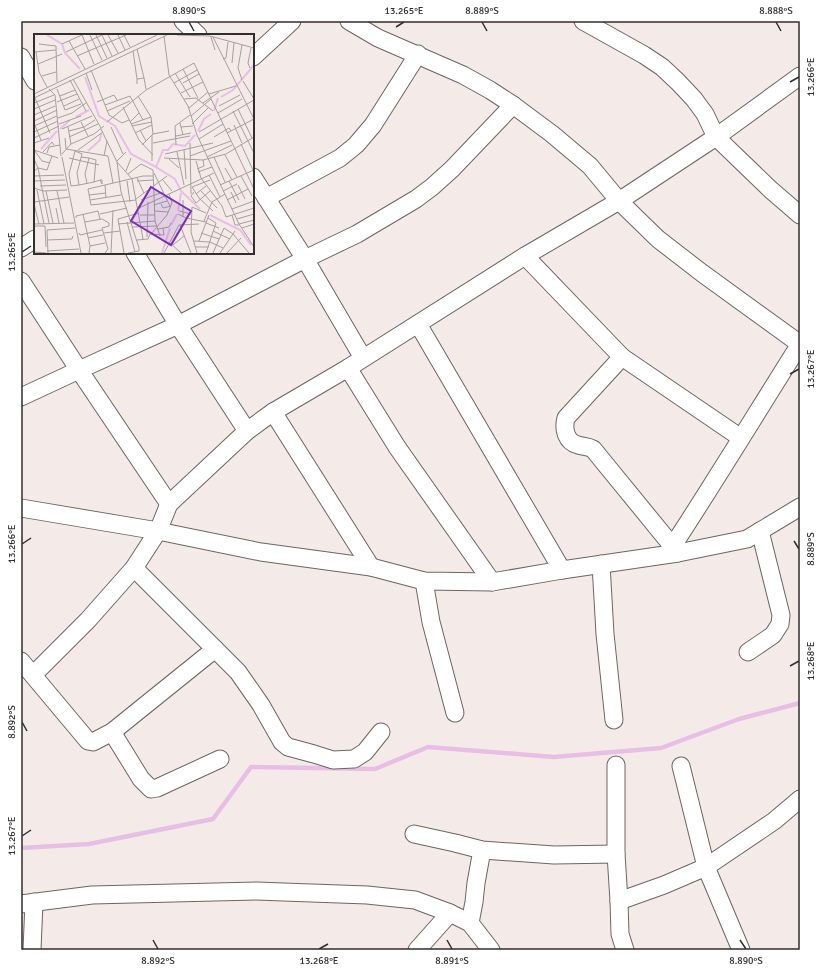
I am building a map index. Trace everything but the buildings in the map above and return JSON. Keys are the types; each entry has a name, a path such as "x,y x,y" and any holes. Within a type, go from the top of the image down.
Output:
{"street":[{"path":"183,21 197,34"},
{"path":"254,56 292,21"},
{"path":"349,21 378,38 418,54 463,75 490,90 514,106 552,134 590,166 620,201 658,239 800,344 707,493 675,550"},
{"path":"583,21 644,55 662,67 694,99 705,114 716,137 771,190 800,215"},
{"path":"266,198 340,158 356,145 373,125 418,54"},
{"path":"21,57 34,79"},
{"path":"33,675 88,620 134,568 158,532 168,504 247,431 274,412 348,368 525,256 620,201 716,137 800,76"},
{"path":"21,397 178,326 305,259 357,234 416,199 432,187 452,169 514,106"},
{"path":"254,179 305,259 363,358"},
{"path":"21,248 34,240"},
{"path":"136,254 178,326 247,431"},
{"path":"525,256 622,357 741,438"},
{"path":"21,282 168,504"},
{"path":"418,324 562,570"},
{"path":"622,357 566,418 564,424 565,432 570,440 575,444 580,446 588,446 593,449 675,550"},
{"path":"348,368 397,447 492,582"},
{"path":"274,412 371,567"},
{"path":"21,508 158,532 260,552 371,567 424,581 492,582 747,539 800,507"},
{"path":"748,652 773,635 780,624 781,615 760,531"},
{"path":"601,564 605,634 614,720"},
{"path":"134,568 238,672 261,706 282,742 288,747 333,760 354,759 365,752 381,732"},
{"path":"424,581 431,622 454,713"},
{"path":"21,661 88,741 93,742 112,732 215,649"},
{"path":"112,732 141,779 151,789 157,788 220,759"},
{"path":"616,765 616,854 620,934 625,950"},
{"path":"681,766 706,867 740,950"},
{"path":"619,901 657,888 706,867 774,821 800,799"},
{"path":"414,834 482,850 554,855 616,854"},
{"path":"470,923 482,850"},
{"path":"32,950 28,903 92,895 256,891 367,895 415,900 450,913 470,923 491,950"},
{"path":"417,950 450,913"}],"waterway":[{"path":"21,848 89,844 213,819 251,767 375,769 428,747 554,757 661,748 739,719 800,703"}]}
